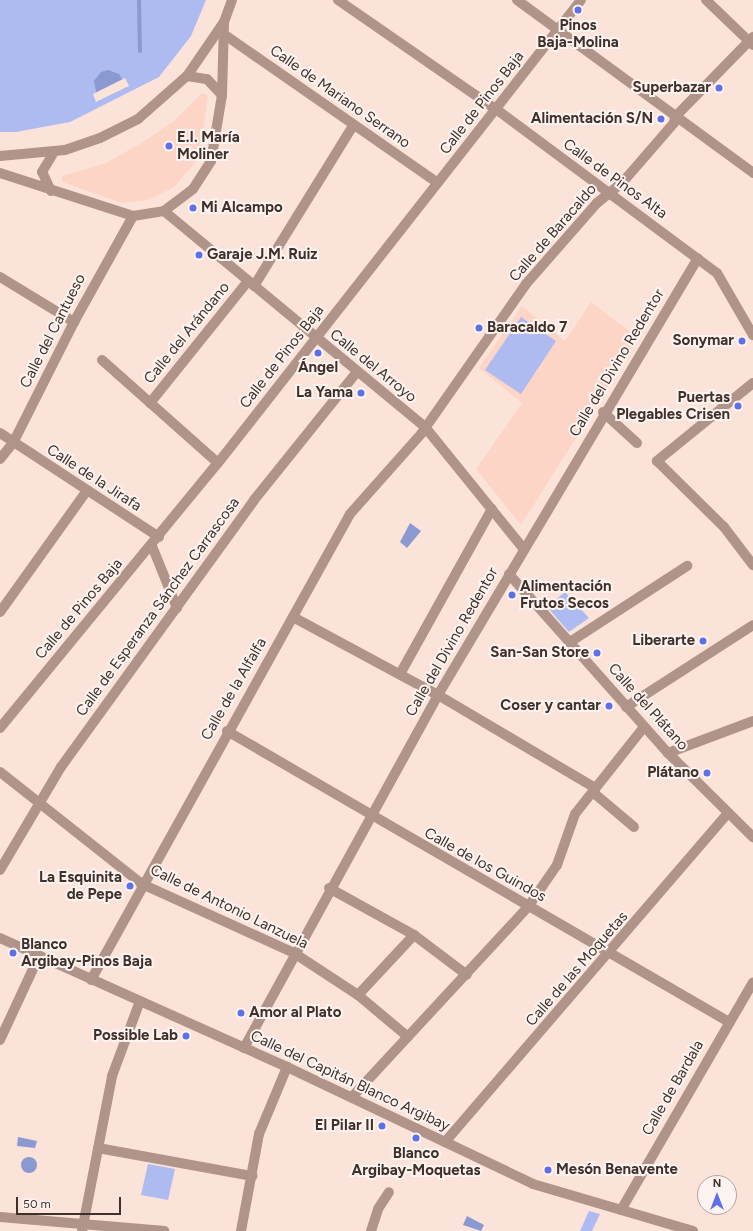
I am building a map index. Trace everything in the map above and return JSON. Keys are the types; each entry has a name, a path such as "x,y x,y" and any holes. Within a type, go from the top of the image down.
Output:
{"street":[{"path":"0,156 54,152 100,138 138,119 187,76 224,22 232,0"},
{"name":"Calle de Pinos Alta","path":"338,0 495,109 717,273 753,335"},
{"path":"517,0 753,173"},
{"name":"Calle de Pinos Baja","path":"1,724 152,546 581,0"},
{"path":"706,0 752,41"},
{"path":"0,173 51,191 133,216 164,211 193,190 204,176 211,161 222,95 225,35 224,22"},
{"name":"Calle de Mariano Serrano","path":"225,35 438,183"},
{"name":"Calle de Baracaldo","path":"425,427 526,284 609,192 627,177 674,123 676,117 752,41"},
{"path":"187,76 207,79 222,95"},
{"name":"Calle del Arándano","path":"150,403 251,284 354,126"},
{"path":"51,191 42,172 54,152"},
{"name":"Calle del Arroyo","path":"164,211 316,339 425,427 523,548"},
{"name":"Calle del Cantueso","path":"0,459 13,443 74,322 133,216"},
{"name":"Calle del Divino Redentor","path":"244,1048 329,888 438,695 523,548 698,258"},
{"path":"0,277 74,322"},
{"path":"102,360 218,463"},
{"name":"Calle de Esperanza Sánchez Carrascosa","path":"0,870 39,801 176,608 254,500 357,372"},
{"path":"753,384 657,461 724,527 753,565"},
{"path":"604,412 637,443"},
{"name":"Calle de la Alfalfa","path":"91,980 142,884 227,731 350,514 425,427"},
{"name":"Calle de la Jirafa","path":"0,433 86,492 159,537"},
{"path":"0,612 86,492"},
{"path":"400,674 492,509"},
{"path":"152,546 176,608"},
{"path":"570,642 687,566"},
{"name":"Calle del Plátano","path":"509,574 668,753 753,837"},
{"path":"292,617 438,695 595,788"},
{"path":"626,707 753,625"},
{"path":"668,753 753,721"},
{"path":"352,1097 467,975 528,906 557,865 570,823 595,788 644,727"},
{"name":"Calle de los Guindos","path":"227,731 729,1022"},
{"name":"Calle de Antonio Lanzuela","path":"0,772 39,801 142,884 294,953 358,995 408,1037"},
{"path":"595,788 595,794 634,827"},
{"name":"Calle de las Moquetas","path":"445,1142 611,953 728,813"},
{"path":"329,888 414,934 467,975"},
{"path":"358,995 414,934"},
{"name":"Calle del Capitán Blanco Argibay","path":"0,938 287,1067 533,1184 693,1231"},
{"path":"0,1040 39,956"},
{"name":"Calle de Bardala","path":"621,1210 753,982"},
{"path":"83,1228 112,1076 140,1001"},
{"path":"241,1231 259,1134 287,1067"},
{"path":"98,1148 252,1176"},
{"path":"371,1231 378,1209 389,1192"},
{"path":"0,1217 83,1228 164,1231"}],"shaded area":[{"path":"0,0 206,0 191,36 159,77 70,122 16,132 0,132"},
{"path":"108,70 119,74 127,87 98,101 94,81 101,72"},
{"name":"E.I. María Moliner","path":"202,93 208,96 200,150 195,163 174,187 148,200 122,203 62,182 62,176 106,163 143,142 174,121"},
{"path":"591,302 639,338 521,525 476,469 522,403 479,368 522,306 565,341"},
{"path":"521,317 556,341 521,394 485,370"},
{"path":"410,523 421,531 407,548 400,542"},
{"path":"565,592 589,618 569,632 547,607"},
{"path":"18,1137 37,1141 35,1148 17,1146"},
{"path":"29,1157 35,1159 37,1165 35,1171 29,1173 23,1171 21,1165 23,1159"},
{"path":"148,1164 175,1169 168,1200 141,1195"},
{"path":"589,1211 600,1214 592,1231 580,1231"},
{"path":"467,1216 484,1225 481,1231 463,1225"}],"pier":[{"path":"125,78 129,86 96,102 93,94"}],"waterway":[{"path":"139,0 140,51"}],"place":[{"name":"Pinos Baja-Molina","path":"578,10"},
{"name":"Superbazar","path":"719,88"},
{"name":"Alimentación S/N","path":"661,119"},
{"name":"E.I. María Moliner","path":"169,146"},
{"name":"Mi Alcampo","path":"193,208"},
{"name":"Garaje J.M. Ruiz","path":"199,255"},
{"name":"Baracaldo 7","path":"479,328"},
{"name":"Sonymar","path":"742,341"},
{"name":"Ángel","path":"318,353"},
{"name":"La Yama","path":"361,393"},
{"name":"Puertas Plegables Crisen","path":"738,406"},
{"name":"Alimentación Frutos Secos","path":"512,595"},
{"name":"Liberarte","path":"703,641"},
{"name":"San-San Store","path":"597,653"},
{"name":"Coser y cantar","path":"609,706"},
{"name":"Plátano","path":"707,773"},
{"name":"La Esquinita de Pepe","path":"130,886"},
{"name":"Blanco Argibay-Pinos Baja","path":"13,953"},
{"name":"Amor al Plato","path":"241,1013"},
{"name":"Possible Lab","path":"186,1036"},
{"name":"El PiIar II","path":"382,1126"},
{"name":"Blanco Argibay-Moquetas","path":"416,1138"},
{"name":"Mesón Benavente","path":"548,1170"}]}
